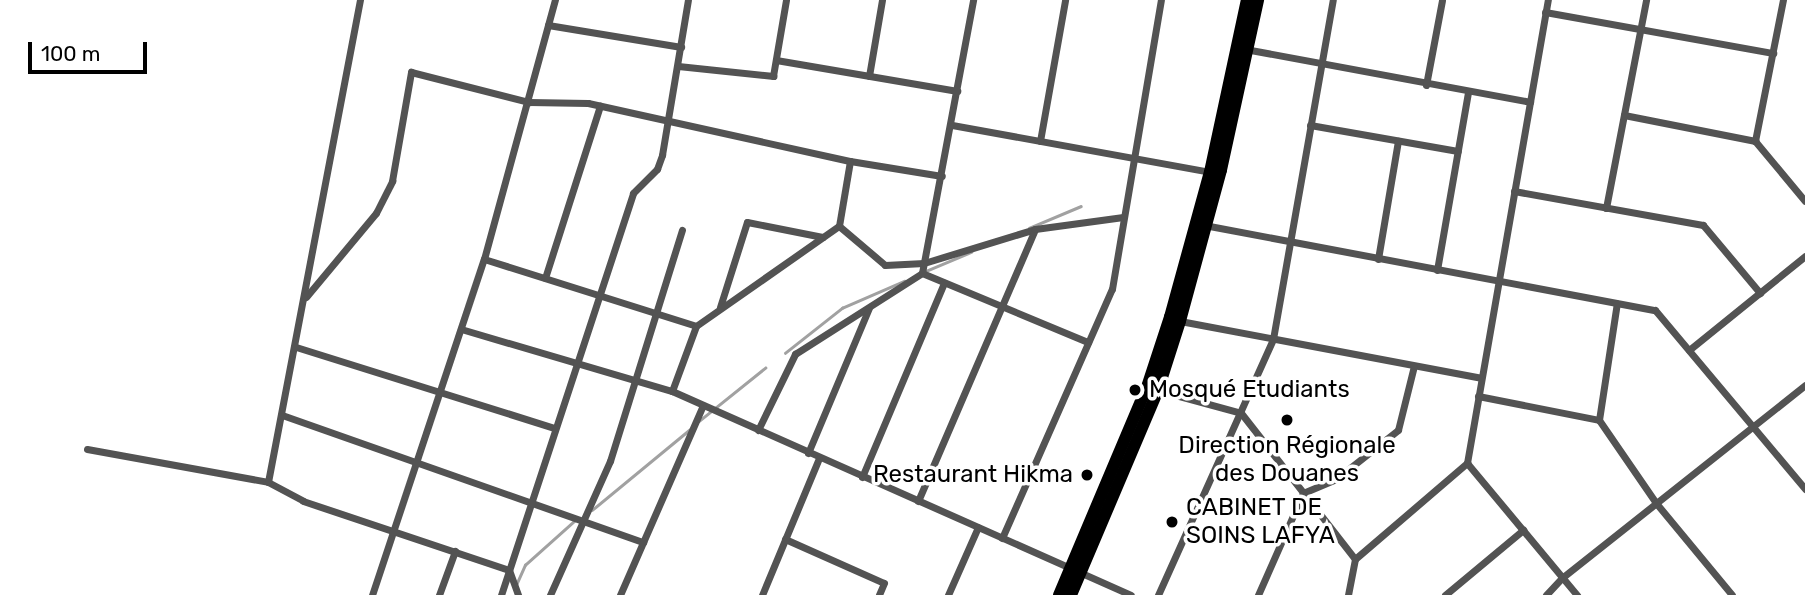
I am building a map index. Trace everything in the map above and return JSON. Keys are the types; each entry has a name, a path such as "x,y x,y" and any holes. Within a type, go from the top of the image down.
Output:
{"main road":[{"path":"1242,48 1247,0"},
{"path":"1071,595 1076,570 1181,321 1242,48 1258,0"},
{"path":"1152,388 1202,225 1210,172 1221,142"},
{"path":"1059,595 1076,570"}],"street":[{"path":"268,482 306,297 360,0"},
{"path":"372,595 484,259 555,0"},
{"path":"501,595 633,193 657,169 670,120 688,0"},
{"path":"678,66 764,78 773,76 786,0"},
{"path":"869,76 882,0"},
{"path":"758,430 795,354 922,273 952,125 973,0"},
{"path":"1040,141 1065,0"},
{"path":"1002,538 1112,289 1132,158 1161,0"},
{"path":"1158,595 1273,339 1333,0"},
{"path":"1426,85 1442,0"},
{"path":"1348,595 1355,559 1466,463 1548,0"},
{"path":"1606,208 1646,0"},
{"path":"1755,141 1783,0"},
{"path":"1545,12 1773,53"},
{"path":"548,25 681,47"},
{"path":"1242,48 1321,67 1530,102"},
{"path":"776,60 957,91"},
{"path":"306,297 376,213 392,181 411,72 529,102 600,106 850,161 942,176"},
{"path":"1437,270 1468,92"},
{"path":"545,278 600,106"},
{"path":"1624,115 1755,141 1805,201"},
{"path":"952,125 1210,172"},
{"path":"1310,125 1458,151"},
{"path":"1378,259 1398,141"},
{"path":"672,391 696,326 839,226 850,161"},
{"path":"1514,191 1703,225 1760,293"},
{"path":"839,226 886,265 924,263 1035,229 1123,216"},
{"path":"720,308 747,222 823,237"},
{"path":"1202,225 1655,310 1805,489"},
{"path":"550,595 610,461 682,229"},
{"path":"918,501 1004,308 1035,229"},
{"path":"1689,350 1805,256"},
{"path":"484,259 696,326"},
{"path":"922,273 1088,342"},
{"path":"862,477 944,283"},
{"path":"1617,303 1599,420 1657,503 1732,595"},
{"path":"808,453 869,308"},
{"path":"1181,321 1481,379"},
{"path":"461,329 672,391 1131,595"},
{"path":"296,347 555,428"},
{"path":"1258,595 1303,493 1336,479 1398,430 1414,366"},
{"path":"1546,595 1563,577 1805,385"},
{"path":"1152,388 1241,413 1355,559"},
{"path":"1478,396 1599,420"},
{"path":"620,595 703,405"},
{"path":"282,415 643,542"},
{"path":"88,449 268,482 303,501 509,569"},
{"path":"762,595 819,458"},
{"path":"1466,463 1577,595"},
{"path":"948,595 978,527"},
{"path":"1445,595 1523,530"},
{"path":"785,540 884,583 879,595"},
{"path":"439,595 455,551"},
{"path":"509,569 518,595"}],"waterway":[{"path":"1029,228 1081,206"},
{"path":"926,271 971,252"},
{"path":"785,353 842,308 904,281"},
{"path":"699,421 765,368"},
{"path":"592,510 689,430"},
{"path":"516,585 525,565 574,521"}],"place":[{"name":"Mosqué Etudiants","path":"1135,390"},
{"name":"Direction Régionale des Douanes","path":"1287,420"},
{"name":"Restaurant Hikma","path":"1087,475"},
{"name":"CABINET DE SOINS LAFYA","path":"1172,522"}]}
